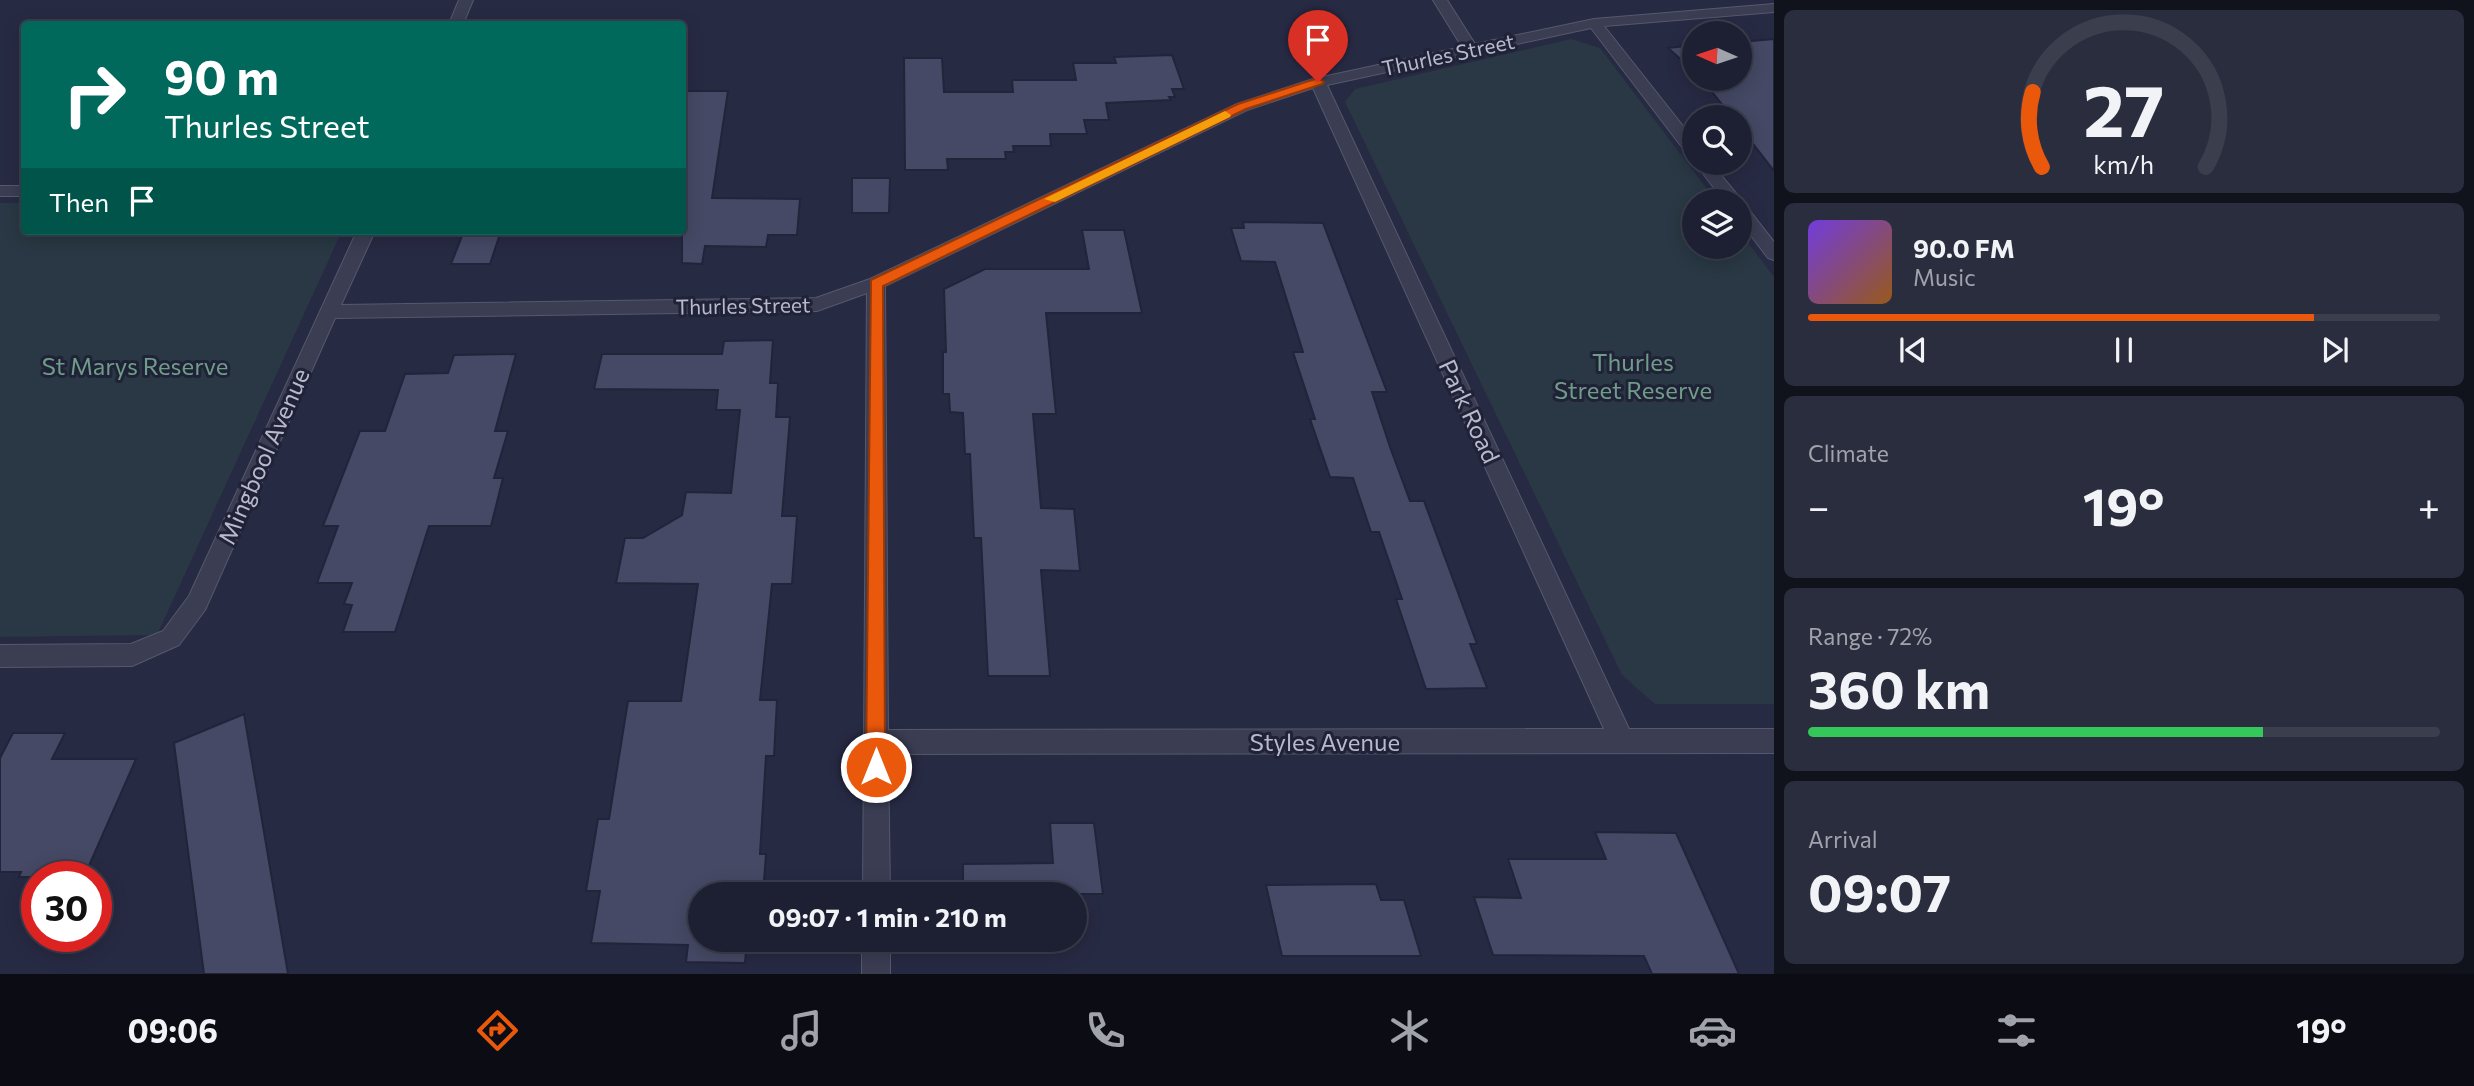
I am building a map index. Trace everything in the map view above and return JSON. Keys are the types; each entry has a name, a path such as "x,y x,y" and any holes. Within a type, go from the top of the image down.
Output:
{"street":[{"path":"457,21 466,0"},
{"path":"1440,0 1471,49"},
{"name":"Thurles Street","path":"329,312 817,304 876,283 1242,107 1318,82 1594,23 1774,8"},
{"path":"1594,23 1682,136"},
{"name":"Park Road","path":"1318,82 1621,740"},
{"path":"1712,175 1724,189"},
{"path":"0,191 21,191"},
{"path":"1752,226 1774,254"},
{"name":"Mingbool Avenue","path":"0,656 132,655 171,638 197,603 364,235"},
{"path":"876,283 876,882"},
{"name":"Styles Avenue","path":"876,742 1774,741"},
{"path":"876,952 876,974"}],"green space":[{"name":"Thurles Street Reserve","path":"1571,39 1600,48 1682,156 1682,175 1696,175 1707,189 1682,189 1682,259 1752,259 1752,248 1774,277 1774,704 1655,704 1622,675 1345,102 1355,89"},
{"name":"St Marys Reserve","path":"0,203 21,203 21,235 340,235 157,635 0,637"}],"building":[{"path":"1774,39 1774,171 1752,143 1752,105 1723,105 1711,91 1752,91 1752,41"},
{"path":"1682,46 1682,60 1668,48"},
{"path":"1172,55 1184,89 1172,89 1175,97 1169,97 1171,100 1106,103 1109,120 1084,120 1087,134 1050,134 1051,146 1013,146 1014,152 1005,152 1006,159 947,159 948,170 905,170 904,58 942,58 944,92 1013,92 1012,80 1076,80 1073,63 1116,63 1114,57"},
{"path":"686,91 728,91 712,198 800,199 797,235 768,235 766,247 705,246 702,264 682,263 682,235 686,235"},
{"path":"852,178 890,178 889,213 852,213"},
{"path":"1243,222 1323,223 1387,392 1372,392 1390,447 1410,501 1424,501 1477,644 1470,644 1487,688 1426,689 1396,599 1402,599 1379,532 1371,532 1353,478 1330,477 1310,419 1315,419 1293,352 1303,352 1275,262 1241,261 1231,228 1244,228"},
{"path":"1082,230 1124,230 1142,313 1046,313 1056,414 1033,414 1041,508 1074,509 1080,571 1041,570 1050,676 988,676 981,538 974,538 970,454 965,454 963,413 950,412 949,394 943,394 943,352 946,352 944,289 985,269 1089,269"},
{"path":"462,235 500,235 490,264 451,264"},
{"path":"773,340 770,383 778,383 776,417 790,417 782,516 797,516 792,584 772,584 760,700 777,700 774,756 766,756 760,854 766,854 764,882 688,882 688,945 591,943 600,891 586,891 598,819 609,819 628,701 681,701 698,584 616,583 625,538 643,538 682,515 686,492 731,493 740,410 716,410 718,390 594,389 602,354 722,354 724,341"},
{"path":"516,354 495,431 508,431 494,478 503,478 491,526 429,526 395,632 343,632 352,605 344,604 352,583 317,583 338,526 323,526 360,431 385,431 405,374 448,373 454,355"},
{"path":"244,714 288,974 204,974 174,743"},
{"path":"13,733 65,733 52,759 136,759 91,861 21,861 21,872 0,872 0,758"},
{"path":"1050,823 1094,823 1103,894 1087,894 1087,882 963,882 963,864 1053,863"},
{"path":"1595,832 1676,833 1739,974 1652,974 1644,956 1493,955 1474,897 1521,898 1508,859 1606,859"},
{"path":"1376,884 1381,900 1404,900 1421,956 1282,956 1266,885"},
{"path":"688,945 688,952 746,952 745,963 686,962"}],"slow traffic":[{"path":"1051,199 1225,115"}],"route":[{"path":"876,767 876,283 1242,107 1318,82"}]}
